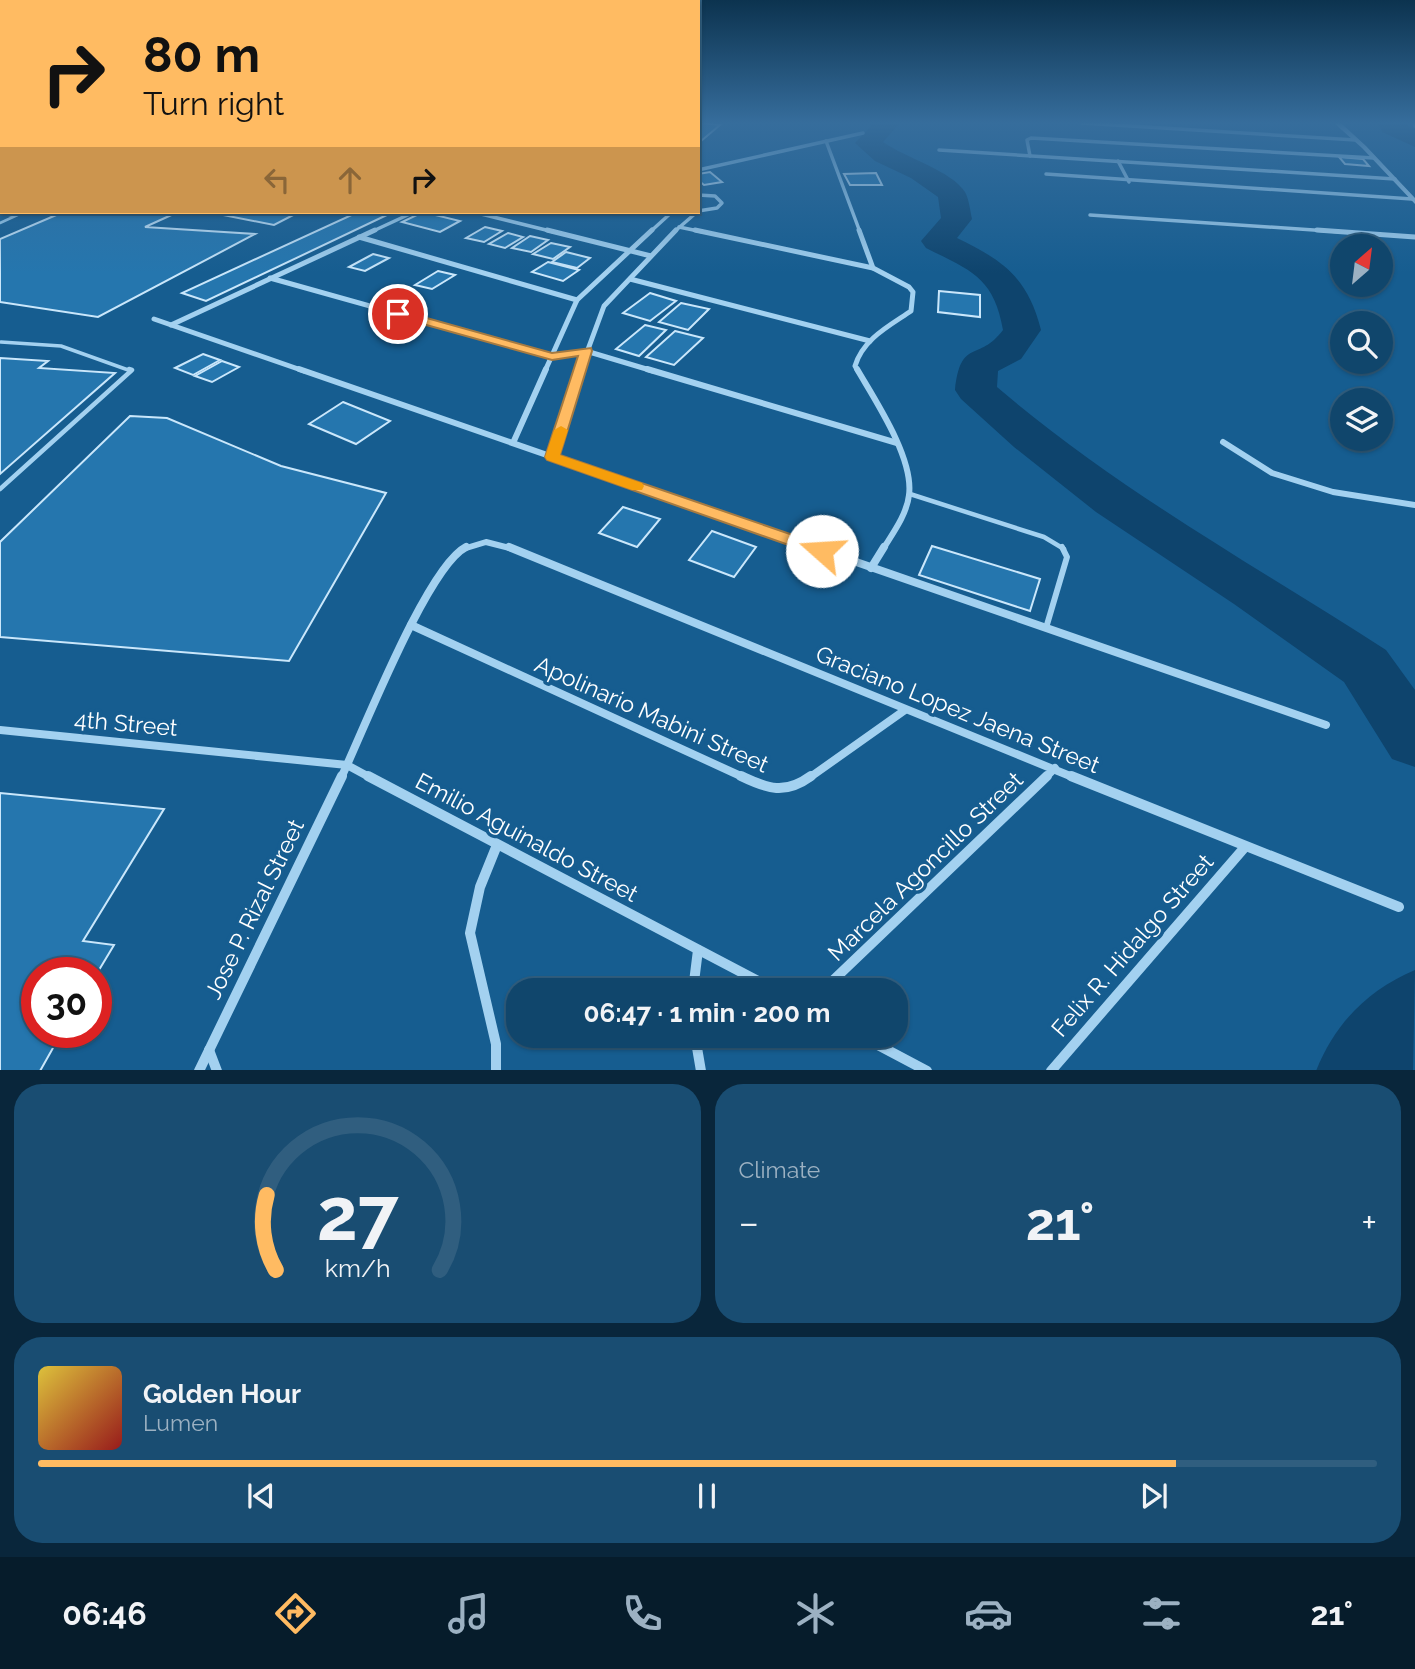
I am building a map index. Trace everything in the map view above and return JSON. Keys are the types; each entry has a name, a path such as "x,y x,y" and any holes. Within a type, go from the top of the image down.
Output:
{"street":[{"path":"838,173 873,268"},
{"path":"1124,173 1129,182"},
{"path":"1302,173 1395,179"},
{"path":"1389,173 1414,200"},
{"path":"1046,174 1129,182 1414,200"},
{"path":"700,195 715,196 722,203 717,208 700,211"},
{"path":"171,325 409,214"},
{"path":"481,214 651,256"},
{"path":"513,443 577,300 670,214"},
{"path":"552,457 586,351 604,306 694,214"},
{"path":"1090,215 1415,237"},
{"path":"679,227 873,268 914,292 911,311 870,341 857,354 855,366 897,443 909,480 910,494 904,510 872,568"},
{"path":"358,236 577,300"},
{"path":"270,278 552,357 586,351 897,443"},
{"path":"630,279 870,341"},
{"path":"154,319 1326,725"},
{"path":"1223,442 1272,473 1333,492 1415,505"},
{"name":"Jose P. Rizal Street","path":"199,1070 347,765 411,625 448,562 457,552 486,542 503,545"},
{"name":"Graciano Lopez Jaena Street","path":"503,545 905,710 1399,907"},
{"name":"Apolinario Mabini Street","path":"411,625 765,787 790,788 800,784 905,710"},
{"name":"4th Street","path":"0,730 249,754"},
{"name":"Emilio Aguinaldo Street","path":"249,754 347,765 752,978"},
{"name":"Marcela Agoncillo Street","path":"836,978 1055,768"},
{"path":"496,1070 496,1044 470,933 480,887 497,845"},
{"name":"Felix R. Hidalgo Street","path":"1051,1070 1245,847"},
{"path":"694,978 698,950"},
{"path":"697,1048 701,1070"},
{"path":"884,1048 927,1070"},
{"path":"209,1051 217,1070"}],"lane":[{"path":"5,214 14,216"},
{"path":"0,223 19,214"},
{"path":"0,489 132,370 61,346 1,342"},
{"path":"910,494 1044,537 1060,545 1066,551 1066,557 1046,628"}],"building":[{"path":"711,173 722,182 704,185 700,182 700,174"},
{"path":"876,173 882,185 850,185 844,174"},
{"path":"45,214 174,214 145,227 255,234 98,317 0,302 0,239 54,216"},
{"path":"218,214 295,214 274,225"},
{"path":"354,214 389,214 206,301 182,293"},
{"path":"419,214 460,221 440,232 402,222"},
{"path":"485,227 502,231 484,242 466,238"},
{"path":"508,233 523,237 505,248 489,244"},
{"path":"530,236 548,240 531,252 512,248"},
{"path":"551,243 570,247 553,259 533,254"},
{"path":"566,252 590,258 577,268 552,262"},
{"path":"373,254 389,258 365,271 349,267"},
{"path":"548,262 579,270 563,281 532,272"},
{"path":"438,271 455,275 432,289 415,285"},
{"path":"939,291 980,295 980,317 938,312"},
{"path":"650,293 676,301 650,321 623,313"},
{"path":"681,303 709,309 688,330 659,322"},
{"path":"645,325 666,330 639,356 616,349"},
{"path":"675,331 703,338 674,365 646,357"},
{"path":"203,354 220,360 193,375 175,368"},
{"path":"0,358 48,361 39,368 115,373 0,474"},
{"path":"222,361 239,367 212,382 195,376"},
{"path":"343,402 390,421 356,444 309,424"},
{"path":"130,416 167,418 281,466 386,493 289,661 0,637 0,542"},
{"path":"623,507 660,519 637,547 599,533"},
{"path":"712,531 756,547 734,577 689,560"},
{"path":"932,546 1040,579 1030,611 919,575"},
{"path":"0,793 164,809 83,941 114,945 107,957 21,957 21,1048 53,1048 41,1070 0,1070"}],"waterway":[{"path":"922,173 952,194 957,219 937,241 994,273 1004,283 1018,311 1022,330 1007,351 978,365 976,390 1030,438 1113,501 1253,590 1365,666 1415,740"},
{"path":"1359,1070 1390,1034 1415,1011"}],"slow traffic":[{"path":"561,430 552,457 637,486"}],"route":[{"path":"398,314 552,357 586,351 552,457 822,551"}]}
